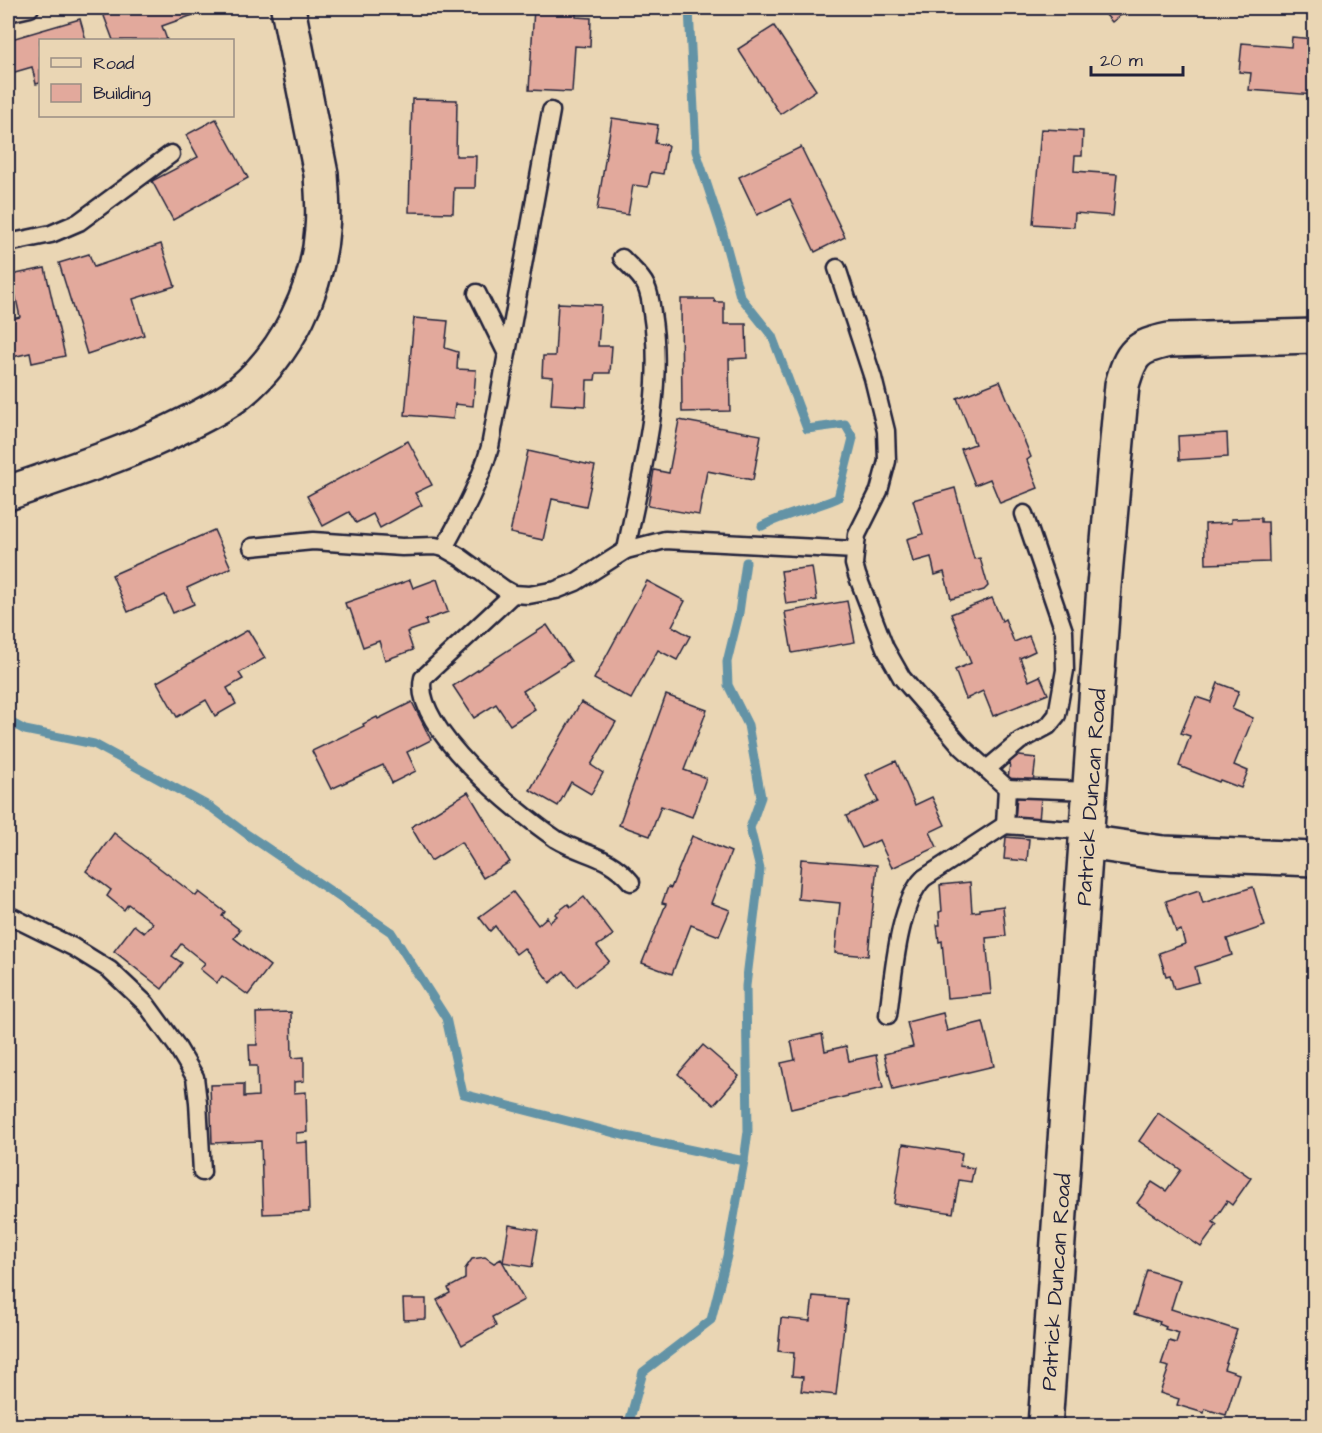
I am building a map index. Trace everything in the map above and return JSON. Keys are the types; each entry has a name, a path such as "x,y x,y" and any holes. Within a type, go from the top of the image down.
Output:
{"street":[{"path":"8,493 146,444 207,414 240,392 260,371 276,352 298,316 316,267 322,230 323,200 321,174 288,8"},
{"name":"Patrick Duncan Road","path":"1045,1425 1104,586 1122,385 1129,362 1137,352 1155,343 1169,340 1314,336"},
{"path":"1087,836 1163,853 1314,859"}],"lane":[{"path":"8,13 30,8"},
{"path":"444,548 469,502 484,469 490,447 551,111"},
{"path":"8,243 51,234 79,222 171,154"},
{"path":"622,258 643,280 647,288 655,329 656,378 639,486 626,550"},
{"path":"837,268 873,378 886,431 887,461 879,491 857,536 854,564 885,648 902,678 962,747 1007,788 1090,791"},
{"path":"477,293 506,351"},
{"path":"987,769 1020,741 1048,726 1057,715 1065,670 1064,631 1024,514"},
{"path":"252,548 313,541 444,548 513,594 529,595 556,590 576,582 626,550 665,540 855,550"},
{"path":"513,594 423,678 423,699 449,744 521,815 559,841 615,865 631,882"},
{"path":"1005,825 1007,788"},
{"path":"888,1015 902,925 915,887 924,878 1005,825 1087,836"},
{"path":"8,915 73,947 110,970 146,1004 176,1045 195,1077 202,1172"}],"building":[{"path":"101,8 206,8 207,10 162,26 167,39 113,39"},
{"path":"534,8 576,8 576,17 591,18 590,47 575,46 572,92 529,90"},
{"path":"1100,8 1130,8 1112,22"},
{"path":"80,19 86,39 39,39 39,83 36,84 32,67 8,74 8,40"},
{"path":"774,26 816,90 780,114 738,49"},
{"path":"1292,37 1314,39 1314,95 1249,90 1251,73 1239,72 1242,43 1291,47"},
{"path":"412,99 457,100 456,156 476,156 475,188 454,188 453,213 409,212"},
{"path":"612,118 658,125 655,143 668,145 663,174 651,172 648,187 633,185 628,215 597,210"},
{"path":"216,119 248,178 173,220 152,181 198,157 186,135"},
{"path":"1041,129 1083,131 1082,156 1075,156 1074,171 1117,174 1113,216 1075,213 1074,227 1033,224"},
{"path":"801,147 845,237 815,252 790,199 757,215 739,177"},
{"path":"161,244 175,286 133,299 144,335 87,354 59,263 89,254 94,267"},
{"path":"45,268 65,356 32,363 30,353 8,358 8,311 10,310 12,319 20,317 11,275"},
{"path":"681,299 714,299 715,302 724,302 724,324 746,324 747,358 729,359 730,411 682,412"},
{"path":"558,303 601,305 598,346 612,346 610,373 596,373 595,380 587,380 586,406 551,404 553,377 542,376 543,356 555,356"},
{"path":"414,318 448,321 445,348 458,352 457,369 476,370 473,406 455,404 453,419 405,415"},
{"path":"1000,381 1031,457 1027,460 1038,488 1000,503 990,479 975,485 961,449 975,444 957,398"},
{"path":"679,420 761,435 753,480 707,471 699,515 648,506 654,470 669,473"},
{"path":"1227,433 1228,457 1179,460 1178,436"},
{"path":"408,441 432,485 415,493 422,505 380,528 373,514 356,523 349,512 323,526 307,496"},
{"path":"528,451 595,466 586,506 552,499 543,540 510,533"},
{"path":"955,488 974,559 980,558 988,586 984,590 951,599 944,572 935,575 931,557 913,562 907,539 923,534 913,500"},
{"path":"1261,518 1261,522 1268,522 1269,562 1206,564 1205,524 1231,523 1231,519"},
{"path":"214,530 231,568 187,588 194,604 173,613 165,595 128,612 112,575"},
{"path":"812,567 817,600 786,604 781,571"},
{"path":"437,579 448,612 425,620 427,625 407,632 413,650 385,660 379,641 363,647 350,609 347,609 345,603 410,580 413,588"},
{"path":"647,581 685,601 672,626 690,636 677,660 658,650 631,699 594,679"},
{"path":"992,598 1002,621 1005,619 1014,642 1029,636 1035,651 1020,658 1029,681 1040,676 1048,694 993,716 983,691 966,699 955,670 971,663 951,614"},
{"path":"847,601 855,642 792,653 785,612"},
{"path":"547,625 571,661 523,691 535,709 510,725 496,704 474,718 453,686"},
{"path":"248,630 265,658 239,673 243,679 227,688 236,704 215,716 206,700 177,717 157,682"},
{"path":"1218,683 1239,691 1232,709 1253,718 1234,765 1248,771 1241,788 1179,766 1190,736 1181,733 1196,697 1211,702"},
{"path":"666,695 707,710 684,770 706,778 692,817 661,806 650,836 619,825"},
{"path":"412,702 431,740 407,752 416,771 392,783 383,765 331,789 312,751 364,726 363,724 377,717 378,719"},
{"path":"581,702 616,722 591,765 603,773 591,794 571,782 558,806 530,790"},
{"path":"1011,755 1036,758 1033,782 1008,779"},
{"path":"896,761 915,805 932,797 945,825 930,832 937,847 892,868 879,840 862,848 846,816 878,801 866,775"},
{"path":"468,792 510,862 483,878 461,842 431,861 411,827"},
{"path":"1017,796 1041,798 1039,821 1015,819"},
{"path":"114,833 196,896 199,892 225,912 222,916 240,930 234,938 270,966 248,995 222,976 217,983 200,969 205,963 181,944 172,956 182,963 162,989 114,951 134,925 144,933 153,923 128,904 124,910 107,896 111,890 86,871"},
{"path":"692,836 731,852 711,903 730,910 719,936 691,925 672,974 642,963 666,904 662,903 668,887 671,888"},
{"path":"1006,837 1029,839 1027,861 1004,859"},
{"path":"801,859 877,865 868,956 835,953 840,903 798,899"},
{"path":"970,882 972,912 1003,906 1006,936 986,938 991,994 947,998 942,941 939,942 937,925 940,925 939,912 942,911 940,885"},
{"path":"1253,887 1265,926 1227,939 1232,955 1195,967 1199,982 1174,989 1170,975 1166,976 1159,953 1185,944 1181,930 1176,932 1166,901 1199,890 1203,903"},
{"path":"513,892 538,925 547,917 550,922 557,916 555,914 568,904 571,907 584,897 613,935 597,946 609,961 576,987 564,971 550,983 524,948 516,954 495,926 490,931 479,917"},
{"path":"291,1012 292,1058 304,1057 304,1081 294,1082 294,1093 306,1092 307,1132 296,1133 296,1143 307,1142 309,1212 263,1214 261,1141 212,1143 210,1085 244,1084 244,1097 258,1096 257,1066 250,1066 249,1045 257,1045 256,1013"},
{"path":"943,1013 947,1031 983,1022 994,1066 893,1090 884,1054 913,1047 907,1022"},
{"path":"822,1034 825,1051 846,1046 849,1061 876,1055 883,1088 791,1109 781,1063 795,1060 791,1041"},
{"path":"703,1045 739,1076 714,1105 678,1074"},
{"path":"1158,1113 1251,1178 1232,1205 1227,1201 1213,1222 1217,1225 1201,1247 1137,1203 1152,1182 1166,1191 1181,1170 1139,1141"},
{"path":"903,1144 962,1153 960,1166 974,1168 971,1182 959,1180 953,1213 894,1204"},
{"path":"509,1225 538,1230 532,1267 503,1262"},
{"path":"485,1257 494,1263 501,1259 524,1300 492,1317 496,1326 462,1345 437,1300 450,1293 448,1288 465,1279 465,1269 472,1259"},
{"path":"1147,1270 1180,1280 1171,1309 1237,1330 1224,1369 1239,1374 1226,1415 1205,1409 1204,1413 1177,1405 1179,1399 1160,1393 1169,1367 1161,1365 1169,1341 1176,1343 1179,1333 1165,1329 1166,1327 1159,1324 1160,1322 1134,1314"},
{"path":"813,1296 847,1299 836,1395 801,1391 803,1377 792,1376 794,1353 778,1351 781,1318 810,1321"},
{"path":"403,1299 426,1299 426,1319 404,1320"}],"waterway":[{"path":"689,8 696,151 722,230 740,296 772,336 807,429 845,424 853,438 838,498 762,526"},
{"path":"744,1161 748,1131 746,986 760,869 750,828 761,797 748,725 728,685 727,662 739,613 746,562"},
{"path":"8,721 25,730 94,744 212,808 391,932 446,1018 463,1094 626,1136 744,1161 727,1256 711,1320 643,1372 628,1426"},
{"path":"8,1423 39,1426"}]}
